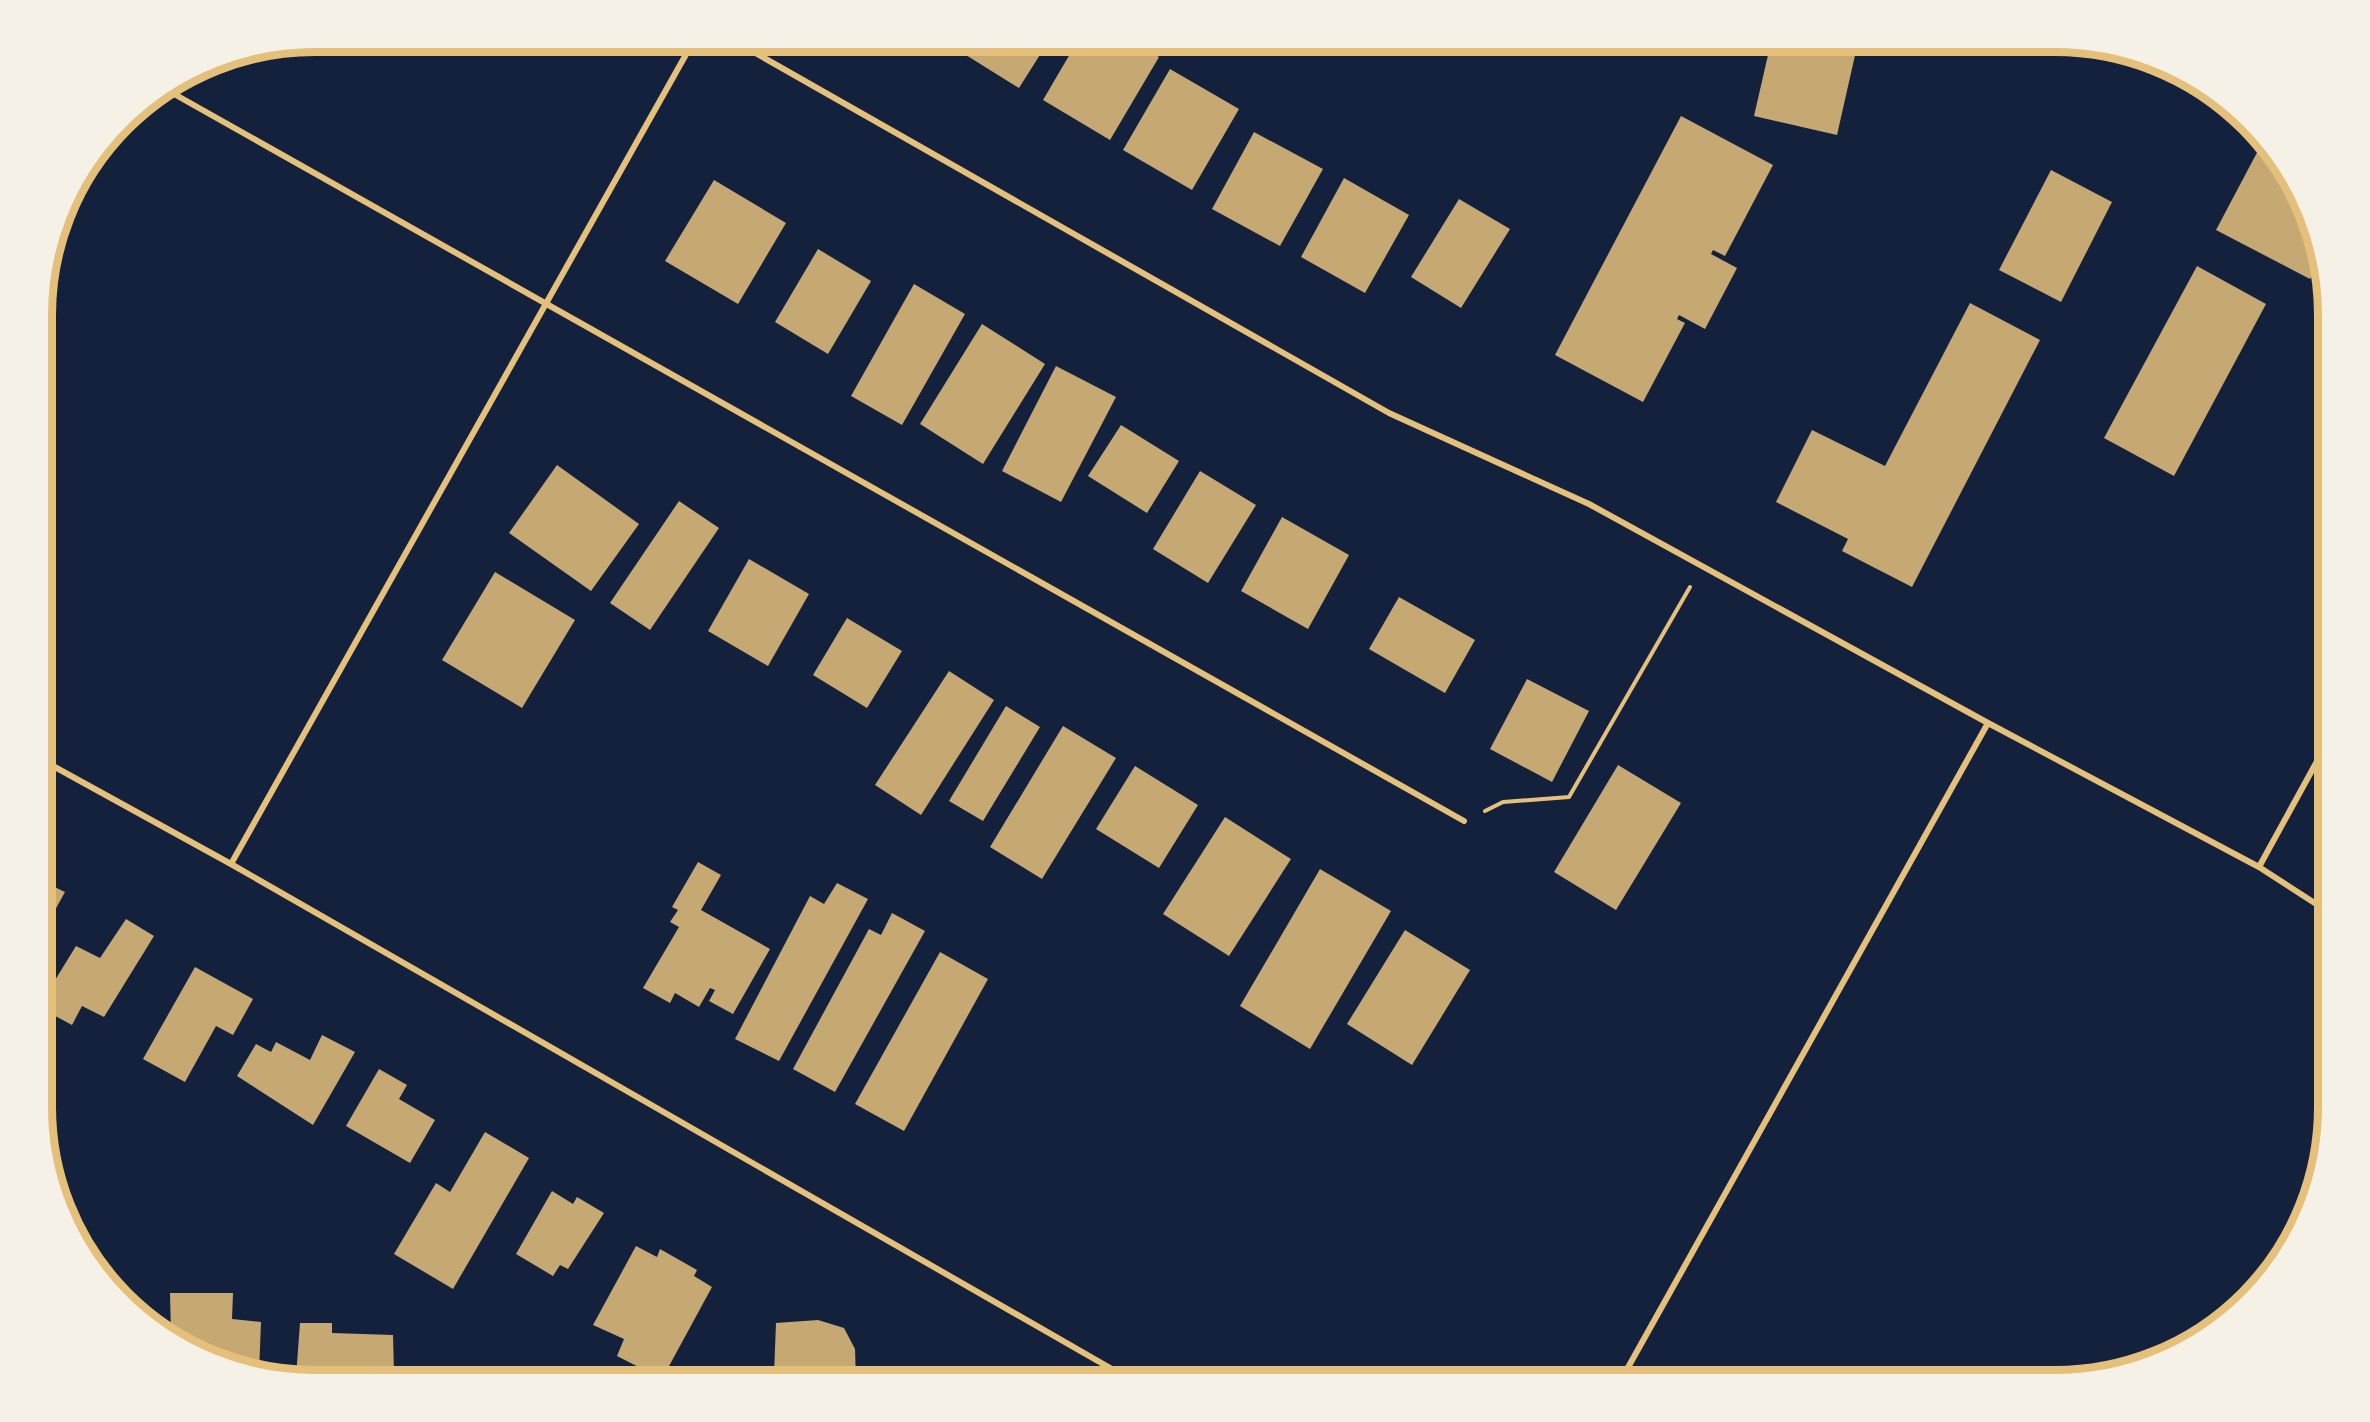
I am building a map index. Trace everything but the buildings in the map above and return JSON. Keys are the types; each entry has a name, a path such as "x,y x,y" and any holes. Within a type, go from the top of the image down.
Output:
{"street":[{"path":"231,864 687,52"},
{"path":"754,52 1389,412 1589,504 1988,723 2259,867 2318,905"},
{"path":"174,94 1464,821"},
{"path":"1627,1370 1988,723"},
{"path":"2259,867 2318,759"},
{"path":"52,765 231,864 1114,1370"}],"path":[{"path":"1464,821 1503,802 1569,797 1702,566"}]}
